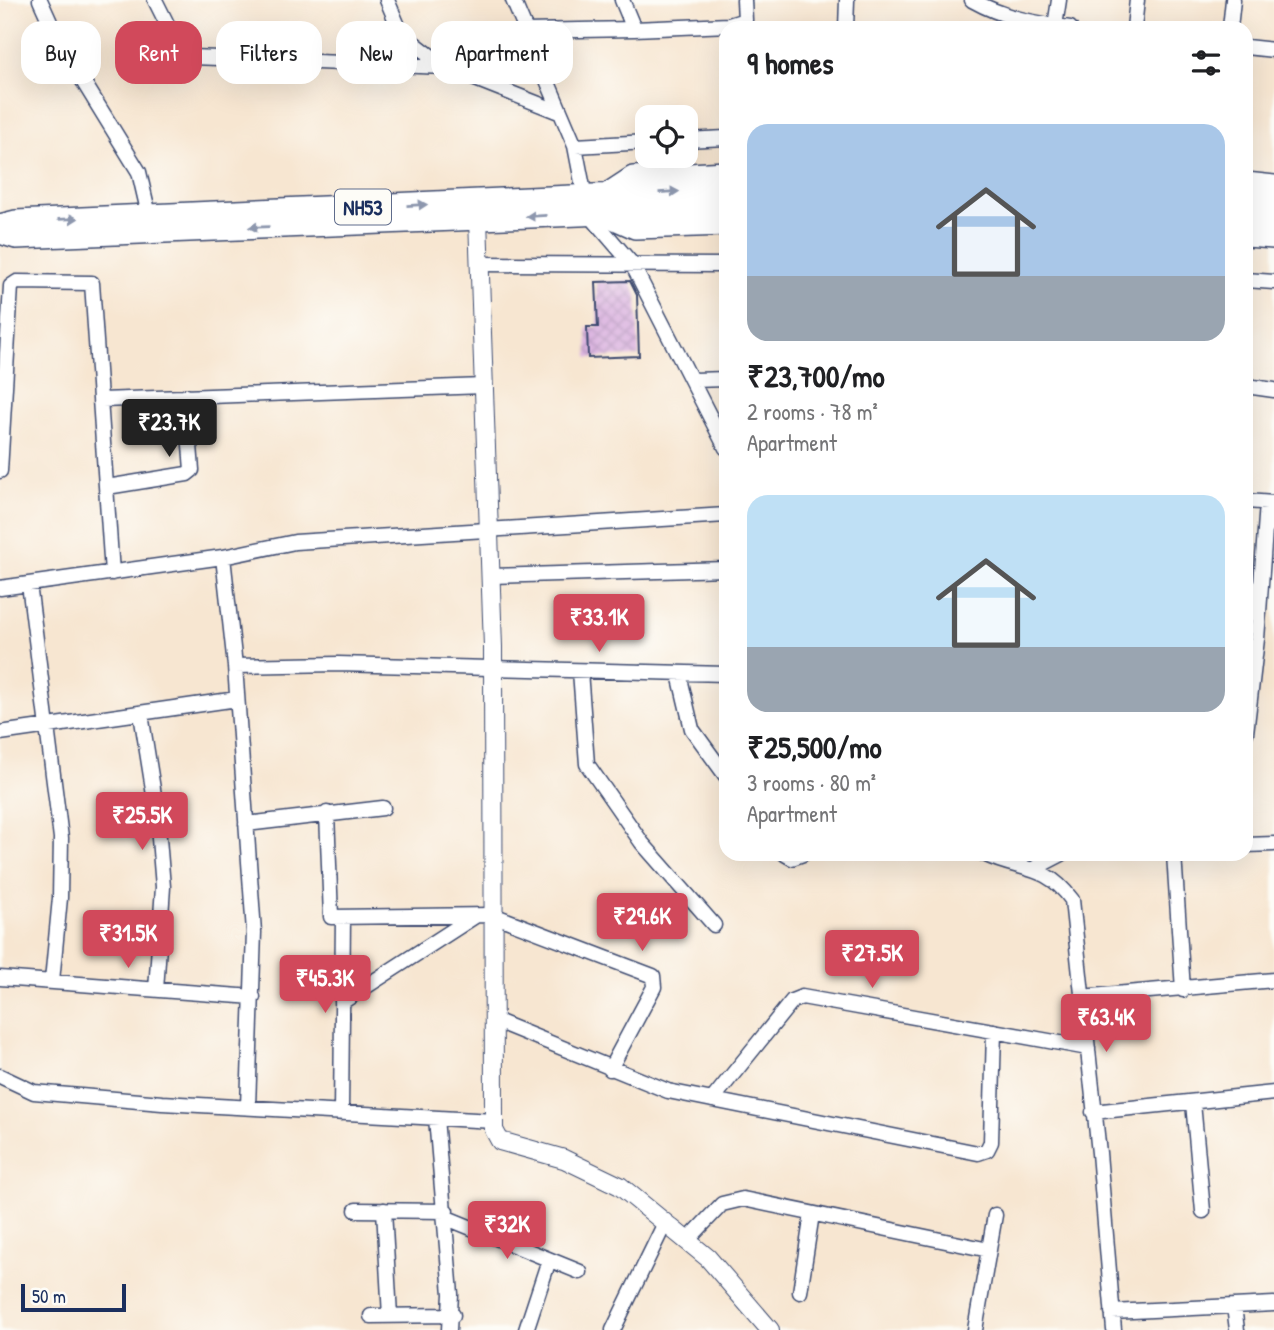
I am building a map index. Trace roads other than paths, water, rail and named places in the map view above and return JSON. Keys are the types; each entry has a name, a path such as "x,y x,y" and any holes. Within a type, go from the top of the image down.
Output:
{"highway":[{"path":"719,172 633,177 596,205 635,228 719,225"},
{"path":"1253,184 1274,187"},
{"name":"NH53","path":"0,233 16,238 478,219 719,191"},
{"path":"1253,203 1274,205"},
{"name":"NH53","path":"0,225 16,221 149,215 596,205 719,209"},
{"path":"1253,219 1274,222"},
{"path":"1253,236 1274,238"}],"main road":[{"path":"478,219 493,670 484,915 494,1020 496,1138 564,1159 620,1186 708,1258 769,1330"}],"street":[{"path":"40,0 60,42 139,172 149,215"},
{"path":"155,0 179,48 192,57 431,66"},
{"path":"387,0 401,33 431,56"},
{"path":"513,0 521,21"},
{"path":"622,0 634,29"},
{"path":"742,21 745,20 744,0"},
{"path":"846,21 847,0"},
{"path":"972,0 996,13 1032,21"},
{"path":"1056,21 1059,0"},
{"path":"1135,21 1137,0"},
{"path":"1231,21 1233,0"},
{"path":"573,30 719,25"},
{"path":"1253,48 1274,50"},
{"path":"488,84 558,112"},
{"path":"547,84 575,146 596,205 632,264 719,433"},
{"path":"698,139 719,138"},
{"path":"575,146 635,143"},
{"path":"480,264 719,265"},
{"path":"1253,280 1274,282"},
{"path":"0,471 9,293 17,282 92,283 112,573"},
{"path":"694,380 719,379"},
{"path":"102,400 484,386"},
{"path":"1253,387 1274,390"},
{"path":"107,487 187,474 192,470 186,396"},
{"path":"1253,673 1270,503"},
{"path":"0,588 223,557 295,542 719,515"},
{"path":"223,557 235,666 254,932 248,1107"},
{"path":"490,576 719,569"},
{"path":"29,584 61,848 52,981"},
{"path":"235,666 338,664 719,674"},
{"path":"580,671 587,764 642,843 714,925"},
{"path":"679,674 692,729 719,766"},
{"path":"0,733 237,699"},
{"path":"141,714 157,814 163,887 156,990"},
{"path":"247,824 383,808"},
{"path":"327,813 331,917 484,915 653,976 654,987 610,1069"},
{"path":"1253,845 1274,844"},
{"path":"1016,861 1058,881 1072,900 1114,1330"},
{"path":"1033,869 1048,861"},
{"path":"1174,861 1183,990"},
{"path":"342,1002 484,915"},
{"path":"341,1113 344,917"},
{"path":"0,978 253,998"},
{"path":"1082,997 1274,980"},
{"path":"712,1100 792,1001 802,998 1088,1048"},
{"path":"494,1020 668,1091 978,1153 987,1150 990,1142 994,1031"},
{"path":"0,1076 34,1092 494,1121"},
{"path":"1093,1112 1274,1093"},
{"path":"1193,1103 1203,1210"},
{"path":"371,1316 451,1320 446,1215 436,1118"},
{"path":"687,1241 722,1204 743,1199 989,1250"},
{"path":"356,1210 446,1215 580,1272"},
{"path":"384,1210 390,1316"},
{"path":"800,1292 812,1214"},
{"path":"975,1330 995,1215"},
{"path":"617,1328 665,1223"},
{"path":"526,1330 549,1259"},
{"path":"1112,1312 1274,1304"},
{"path":"1234,1306 1237,1330"}]}
